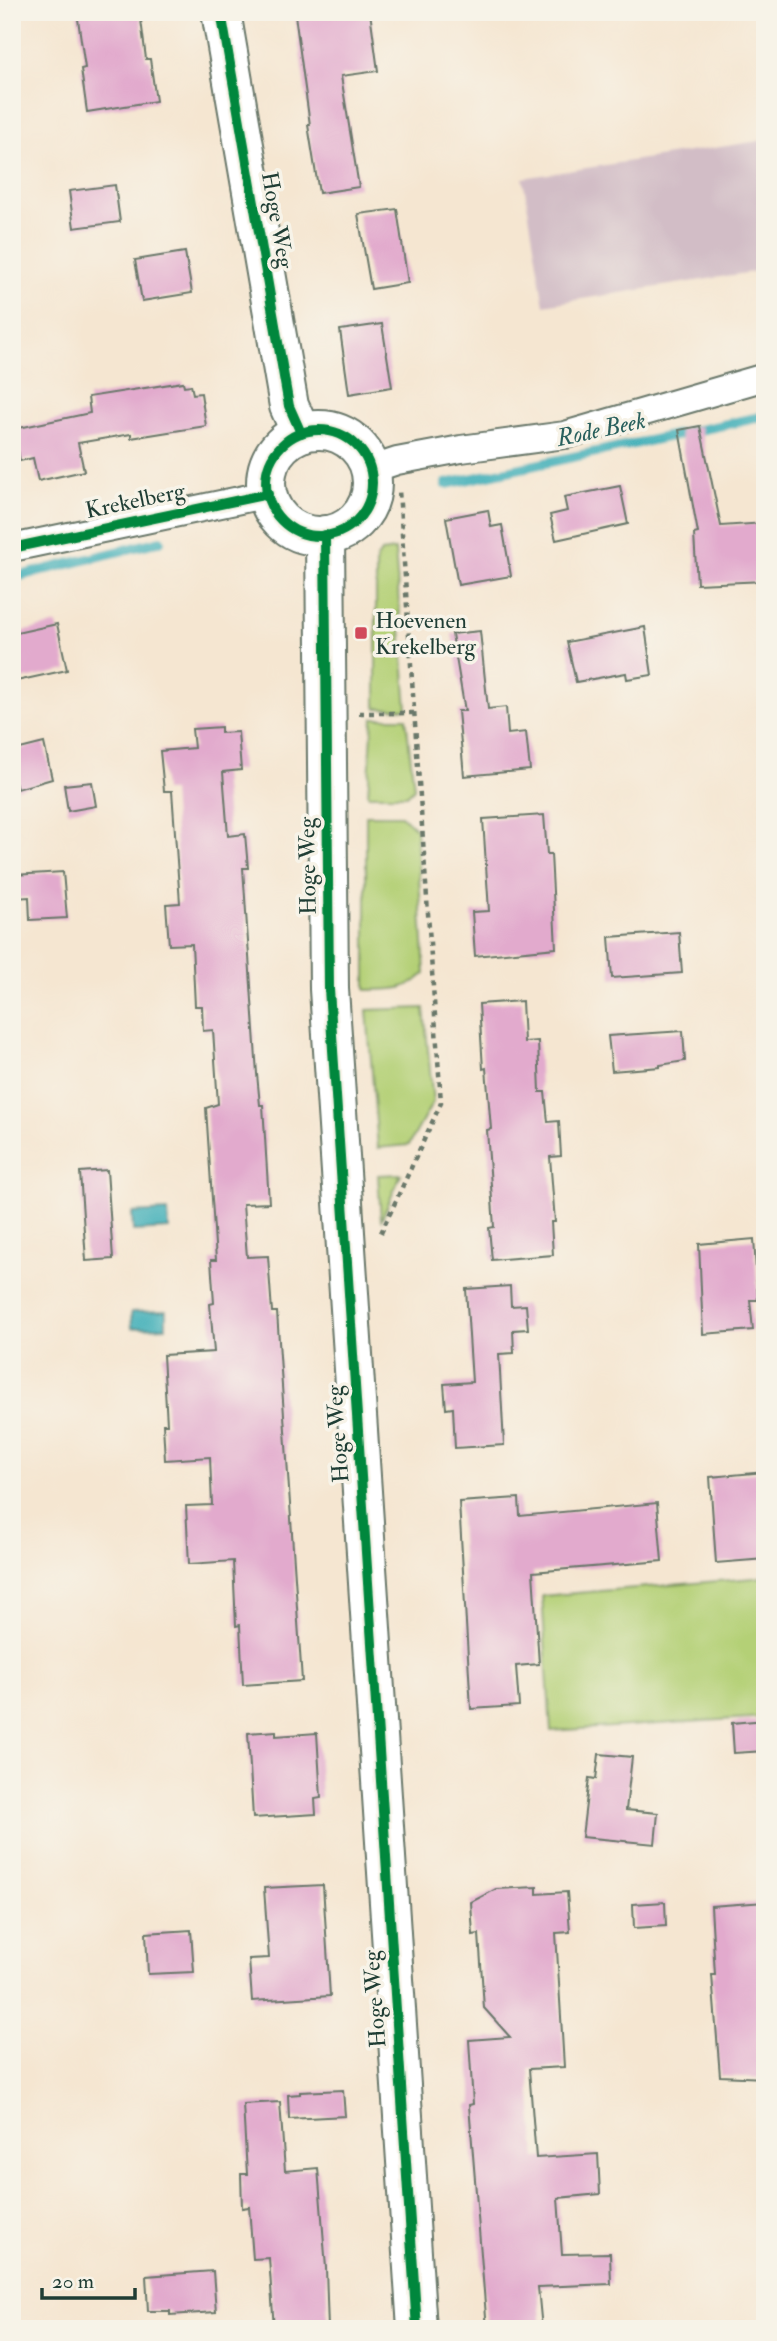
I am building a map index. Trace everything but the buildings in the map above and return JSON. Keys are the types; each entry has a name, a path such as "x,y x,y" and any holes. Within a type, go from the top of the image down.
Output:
{"street":[{"name":"Hoge Weg","path":"221,12 289,406 301,433"},
{"path":"383,466 362,513 346,528 325,535 299,532 288,525 272,506 268,494 268,469 272,457 290,439 301,433 330,431 344,436 365,456 383,466 565,435 765,377"},
{"name":"Krekelberg","path":"12,548 268,494"},
{"name":"Hoge Weg","path":"325,535 329,989 417,2329"}],"path":[{"path":"377,1242 441,1103 414,713 383,466"},
{"path":"326,713 414,713"}],"shaded area":[{"path":"765,140 765,270 544,305 523,178"}],"green space":[{"path":"395,550 407,709 376,708 376,560 381,552"},
{"path":"373,718 406,718 414,788 407,795 368,795"},
{"path":"366,815 401,815 416,829 425,974 398,988 366,990"},
{"path":"424,1008 433,1102 409,1145 378,1148 367,1010"},
{"path":"401,1174 381,1221 378,1175"},
{"path":"765,1577 765,1717 551,1731 542,1596"}],"water":[{"path":"168,1211 169,1229 133,1231 132,1213"},
{"path":"166,1311 166,1327 132,1328 131,1312"}],"waterway":[{"name":"Rode Beek","path":"446,484 765,416"},
{"name":"Rode Beek","path":"12,578 160,541"}],"cycle path":[{"path":"221,12 289,406 301,433"},
{"path":"319,430 339,434 356,446 368,463 372,483 368,503 356,520 339,532 319,536 299,532 282,520 270,503 266,483 270,463 282,446 299,434 319,430"},
{"path":"12,548 268,494"},
{"path":"325,535 329,989 417,2329"}],"place":[{"name":"Hoevenen Krekelberg","path":"361,633"}]}
